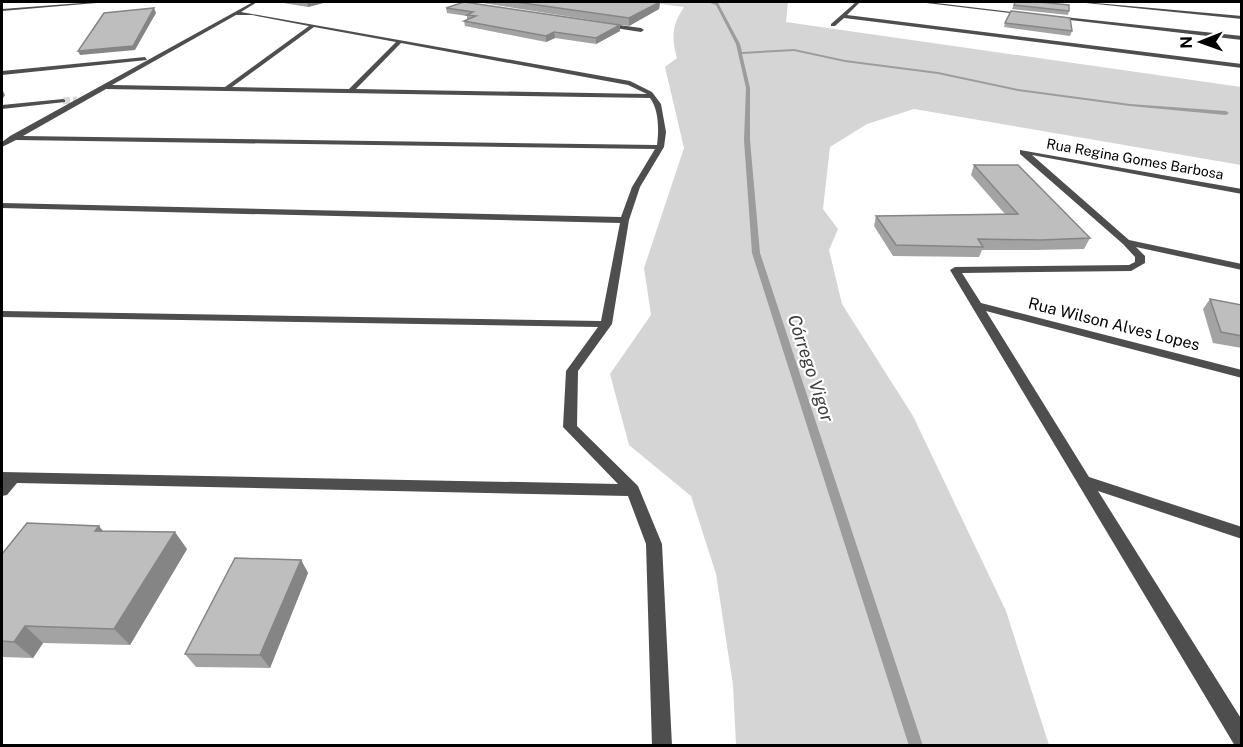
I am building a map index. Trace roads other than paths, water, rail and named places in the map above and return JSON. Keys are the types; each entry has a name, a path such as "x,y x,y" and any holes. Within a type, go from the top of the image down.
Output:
{"street":[{"path":"2,10 106,2"},
{"path":"2,145 78,99 255,2"},
{"path":"244,9 265,2"},
{"path":"452,2 487,7"},
{"path":"833,25 858,2"},
{"path":"920,2 1039,15"},
{"path":"1086,2 1242,18"},
{"path":"235,14 252,14 630,83 652,96 658,104 662,132 660,147 636,187 625,220 606,324 572,371 570,427 633,490 654,544 662,746"},
{"path":"843,16 1242,66"},
{"path":"1051,16 1242,38"},
{"path":"594,23 641,30"},
{"path":"226,89 314,25"},
{"path":"351,91 400,41"},
{"path":"2,73 153,58"},
{"path":"101,87 652,96"},
{"path":"2,107 63,101"},
{"path":"13,138 660,147"},
{"name":"Rua Regina Gomes Barbosa","path":"1126,242 1023,152 1242,192"},
{"path":"2,206 625,220"},
{"path":"1126,242 1242,267"},
{"path":"1126,242 1140,256 1140,263 1131,268 956,270 1242,739"},
{"name":"Rua Wilson Alves Lopes","path":"979,306 1242,374"},
{"path":"2,314 606,324"},
{"path":"2,491 7,477 633,490"},
{"path":"1085,481 1242,533"}],"waterway":[{"name":"Córrego Vigor","path":"708,2 717,4 738,44 740,53"},
{"path":"740,53 794,50 845,61 938,73 1018,90 1130,105 1226,113"},
{"name":"Córrego Vigor","path":"740,53 748,88 747,140 756,253 916,746"}],"tunnel":[{"path":"63,101 77,100"}]}
